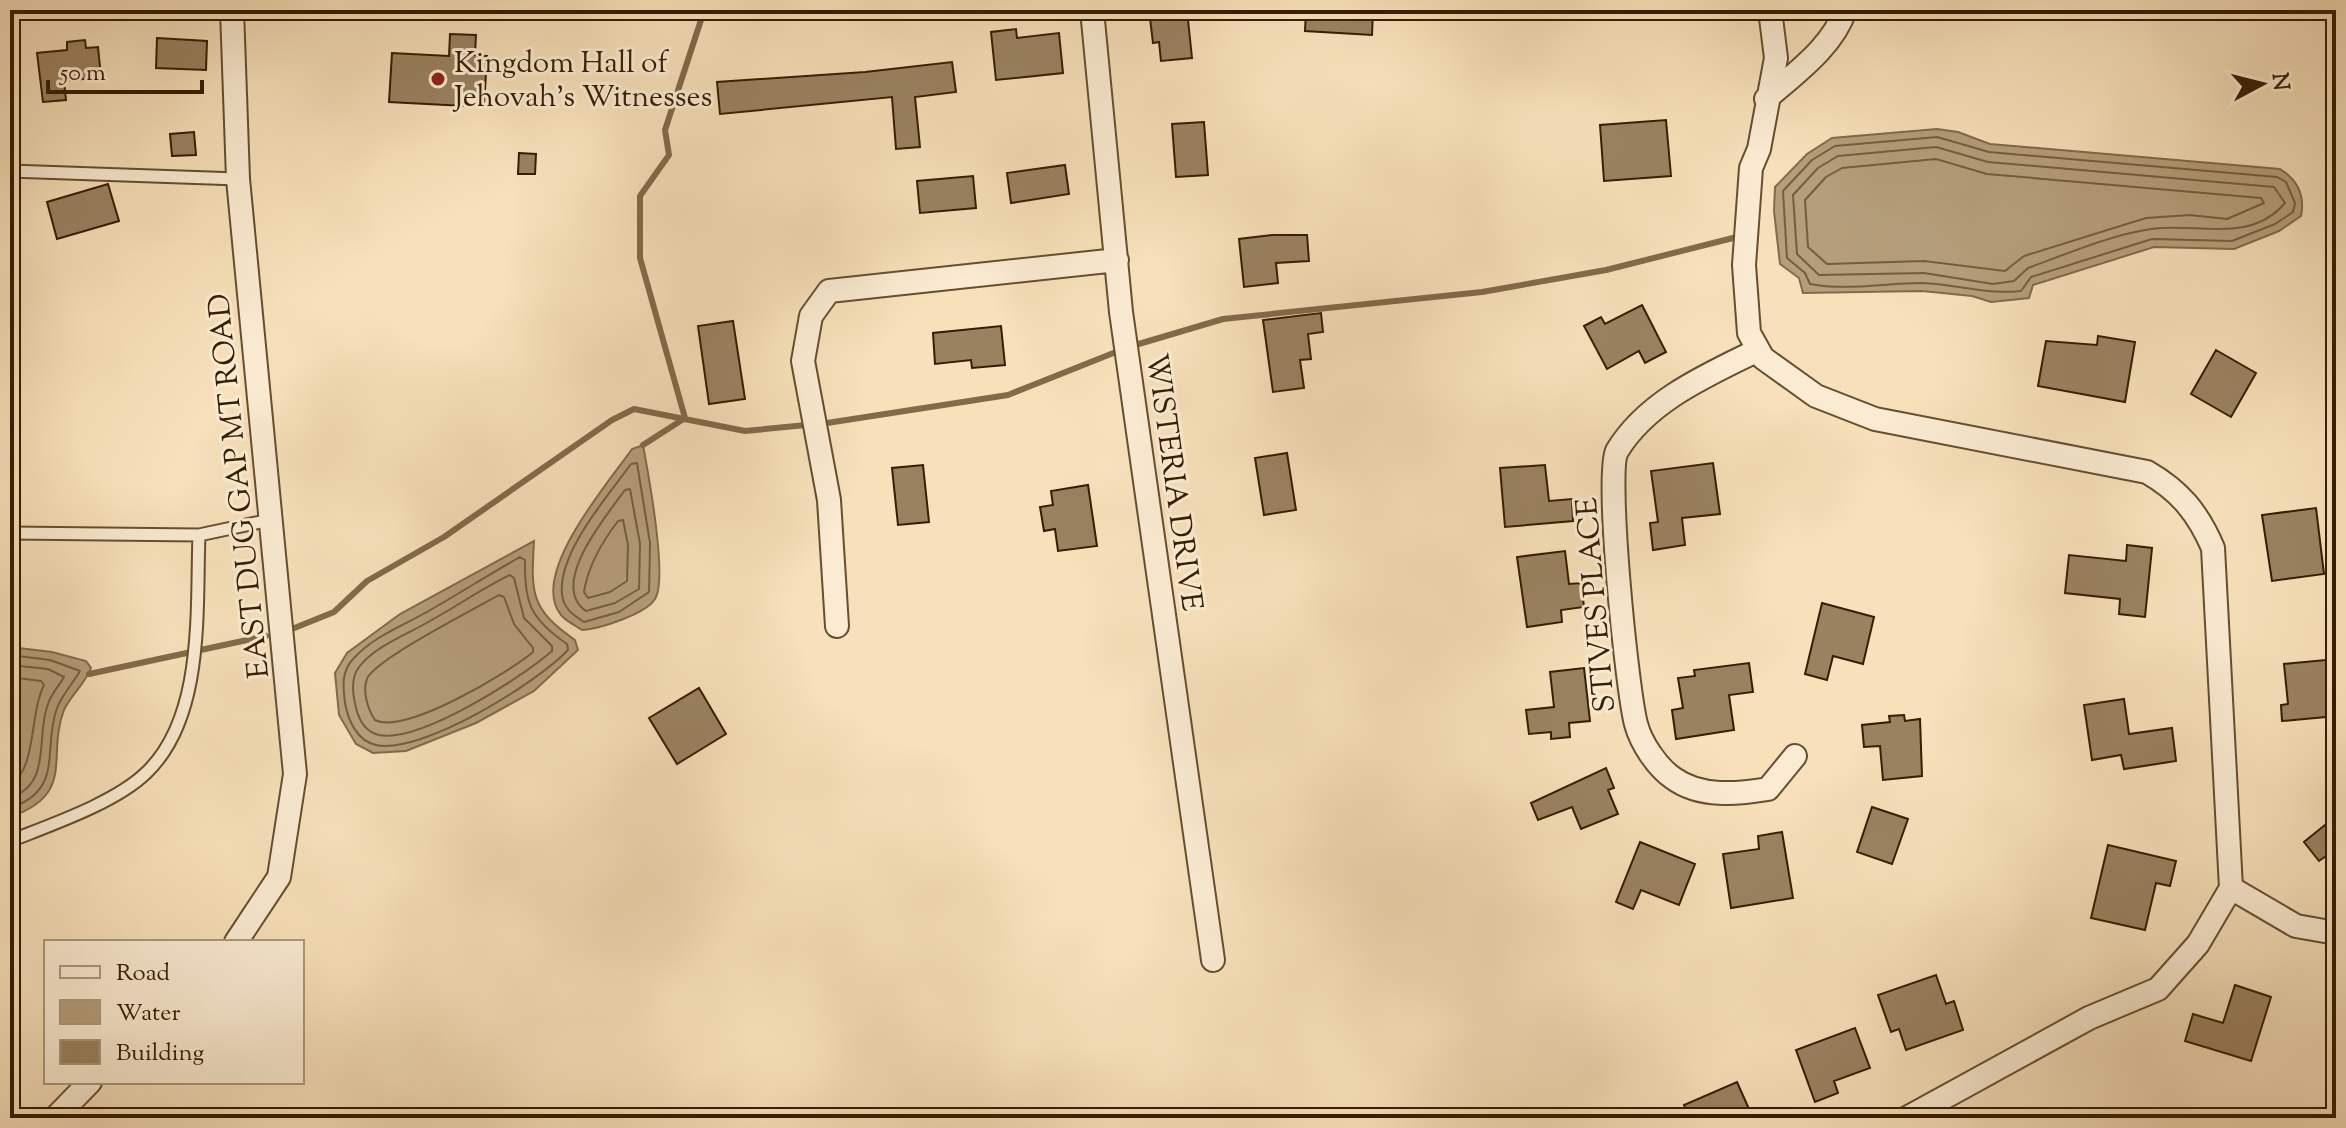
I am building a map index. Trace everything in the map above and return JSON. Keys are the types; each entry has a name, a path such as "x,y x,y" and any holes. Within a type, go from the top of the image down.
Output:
{"street":[{"name":"EAST DUG GAP MT ROAD","path":"232,10 238,179 295,774 279,877 237,940"},
{"name":"WISTERIA DRIVE","path":"1092,10 1117,260 1172,684 1213,960"},
{"path":"1770,10 1776,58 1759,149 1751,168 1744,265 1749,333 1763,358 1816,396 1875,419 2147,472 2170,485 2191,507 2213,548 2231,888 2198,944 2158,989 2089,1018 1907,1118"},
{"path":"1766,99 1803,67 1839,27 1845,10"},
{"path":"837,626 829,500 803,361 811,316 829,291 1117,260"},
{"name":"STIVES PLACE","path":"1758,350 1642,416 1615,455 1614,510 1627,668 1636,726 1650,753 1674,779 1722,793 1768,789 1795,756"},
{"path":"2231,888 2296,926 2336,933"},
{"path":"55,1118 88,1084"}],"lane":[{"path":"10,171 238,179"},
{"path":"10,533 199,535 270,520"},
{"path":"10,841 92,808 146,773 177,727 193,667 199,535"}],"water":[{"path":"1937,129 1958,132 1990,144 2280,169 2299,189 2301,216 2279,231 2234,249 2154,247 2033,285 2029,298 1991,302 1972,296 1922,291 1803,293 1799,278 1780,264 1774,211 1775,187 1807,154 1832,138"},
{"path":"643,445 658,549 655,599 632,615 582,630 561,615 554,598 555,577 563,554 591,505 632,449"},
{"path":"534,541 536,598 549,619 575,640 578,650 534,691 476,723 406,751 373,753 356,744 339,715 335,673 347,653 400,614"},
{"path":"10,647 52,652 86,661 91,668 64,710 52,785 31,808 10,817"}],"building":[{"path":"1156,10 1187,10 1192,58 1161,61 1159,42 1153,43 1150,18 1157,17"},
{"path":"1306,10 1373,10 1372,35 1305,31"},
{"path":"1016,29 1017,38 1059,33 1063,73 996,80 991,32"},
{"name":"Kingdom Hall of Jehovah’s Witnesses","path":"450,34 476,35 475,55 487,56 484,107 389,102 392,53 449,56"},
{"path":"157,38 207,41 206,70 156,68"},
{"path":"85,40 86,48 98,47 101,77 64,81 66,100 43,102 37,53 67,50 67,42"},
{"path":"952,62 956,92 915,97 920,147 896,149 892,97 720,114 717,82 865,72"},
{"path":"1666,120 1671,176 1604,181 1600,125"},
{"path":"1204,122 1208,175 1176,177 1172,124"},
{"path":"194,132 196,155 172,156 170,134"},
{"path":"519,153 536,154 535,174 518,174"},
{"path":"1065,165 1069,194 1011,203 1007,173"},
{"path":"973,176 976,208 920,213 917,181"},
{"path":"108,184 119,221 57,239 47,202"},
{"path":"1307,235 1309,261 1276,263 1278,283 1244,287 1239,239"},
{"path":"1642,305 1666,352 1645,363 1639,351 1607,369 1584,326 1601,317 1605,324"},
{"path":"1321,313 1323,332 1308,334 1311,359 1300,360 1304,388 1273,392 1263,320"},
{"path":"733,321 745,399 709,404 698,326"},
{"path":"1001,326 1005,365 972,368 971,360 935,364 933,333"},
{"path":"2098,336 2135,342 2125,402 2038,386 2046,341 2097,345"},
{"path":"2216,350 2256,373 2231,417 2191,394"},
{"path":"1287,453 1296,510 1264,515 1255,458"},
{"path":"1713,463 1720,514 1682,518 1685,545 1653,550 1650,523 1658,522 1651,471"},
{"path":"923,465 929,522 898,525 892,468"},
{"path":"1545,465 1549,501 1572,499 1573,521 1505,527 1500,468"},
{"path":"1088,485 1097,546 1058,551 1055,529 1044,531 1040,507 1053,505 1051,491"},
{"path":"2316,508 2324,574 2272,581 2262,515"},
{"path":"2127,545 2152,548 2145,617 2119,614 2120,599 2065,593 2069,555 2126,561"},
{"path":"1565,551 1569,584 1581,583 1584,607 1561,610 1562,622 1527,627 1517,557"},
{"path":"1822,603 1874,617 1863,664 1833,656 1827,680 1805,674"},
{"path":"2336,659 2336,716 2282,721 2281,705 2288,704 2284,664"},
{"path":"1749,663 1753,692 1729,695 1734,730 1676,739 1672,710 1683,708 1678,678 1695,676 1694,670"},
{"path":"1584,668 1590,721 1569,723 1570,737 1551,739 1551,732 1529,734 1526,710 1554,707 1550,672"},
{"path":"699,688 726,734 677,764 649,718"},
{"path":"2124,699 2129,734 2172,728 2176,761 2124,769 2121,755 2092,760 2084,705"},
{"path":"1904,715 1905,721 1920,719 1922,776 1883,780 1880,746 1864,747 1862,725 1890,722 1889,716"},
{"path":"1606,768 1614,788 1608,790 1618,814 1581,829 1572,807 1538,820 1531,803"},
{"path":"1872,807 1908,819 1892,864 1857,852"},
{"path":"2336,816 2336,849 2319,861 2304,842"},
{"path":"1782,832 1793,898 1731,908 1723,854 1759,849 1758,836"},
{"path":"1640,842 1695,864 1679,905 1641,890 1633,909 1616,902"},
{"path":"2108,845 2176,861 2170,886 2156,883 2145,930 2091,918"},
{"path":"1936,975 1946,1004 1954,1001 1963,1030 1906,1050 1899,1029 1891,1032 1878,995"},
{"path":"2235,985 2271,997 2251,1061 2185,1041 2193,1014 2223,1023"},
{"path":"1855,1028 1870,1068 1834,1081 1838,1093 1815,1102 1796,1050"},
{"path":"1737,1082 1753,1118 1689,1118 1684,1105"}],"waterway":[{"path":"685,418 640,258 640,196 669,155 665,130 701,20"},
{"path":"1132,346 1223,319 1482,292 1606,270 1741,236"},
{"path":"287,631 334,612 367,581 444,537 612,420 634,409 745,431 827,423 1008,395 1121,350"},
{"path":"643,445 685,418"},
{"path":"89,674 266,636"}],"place":[{"name":"Kingdom Hall of Jehovah’s Witnesses","path":"438,79"}]}
